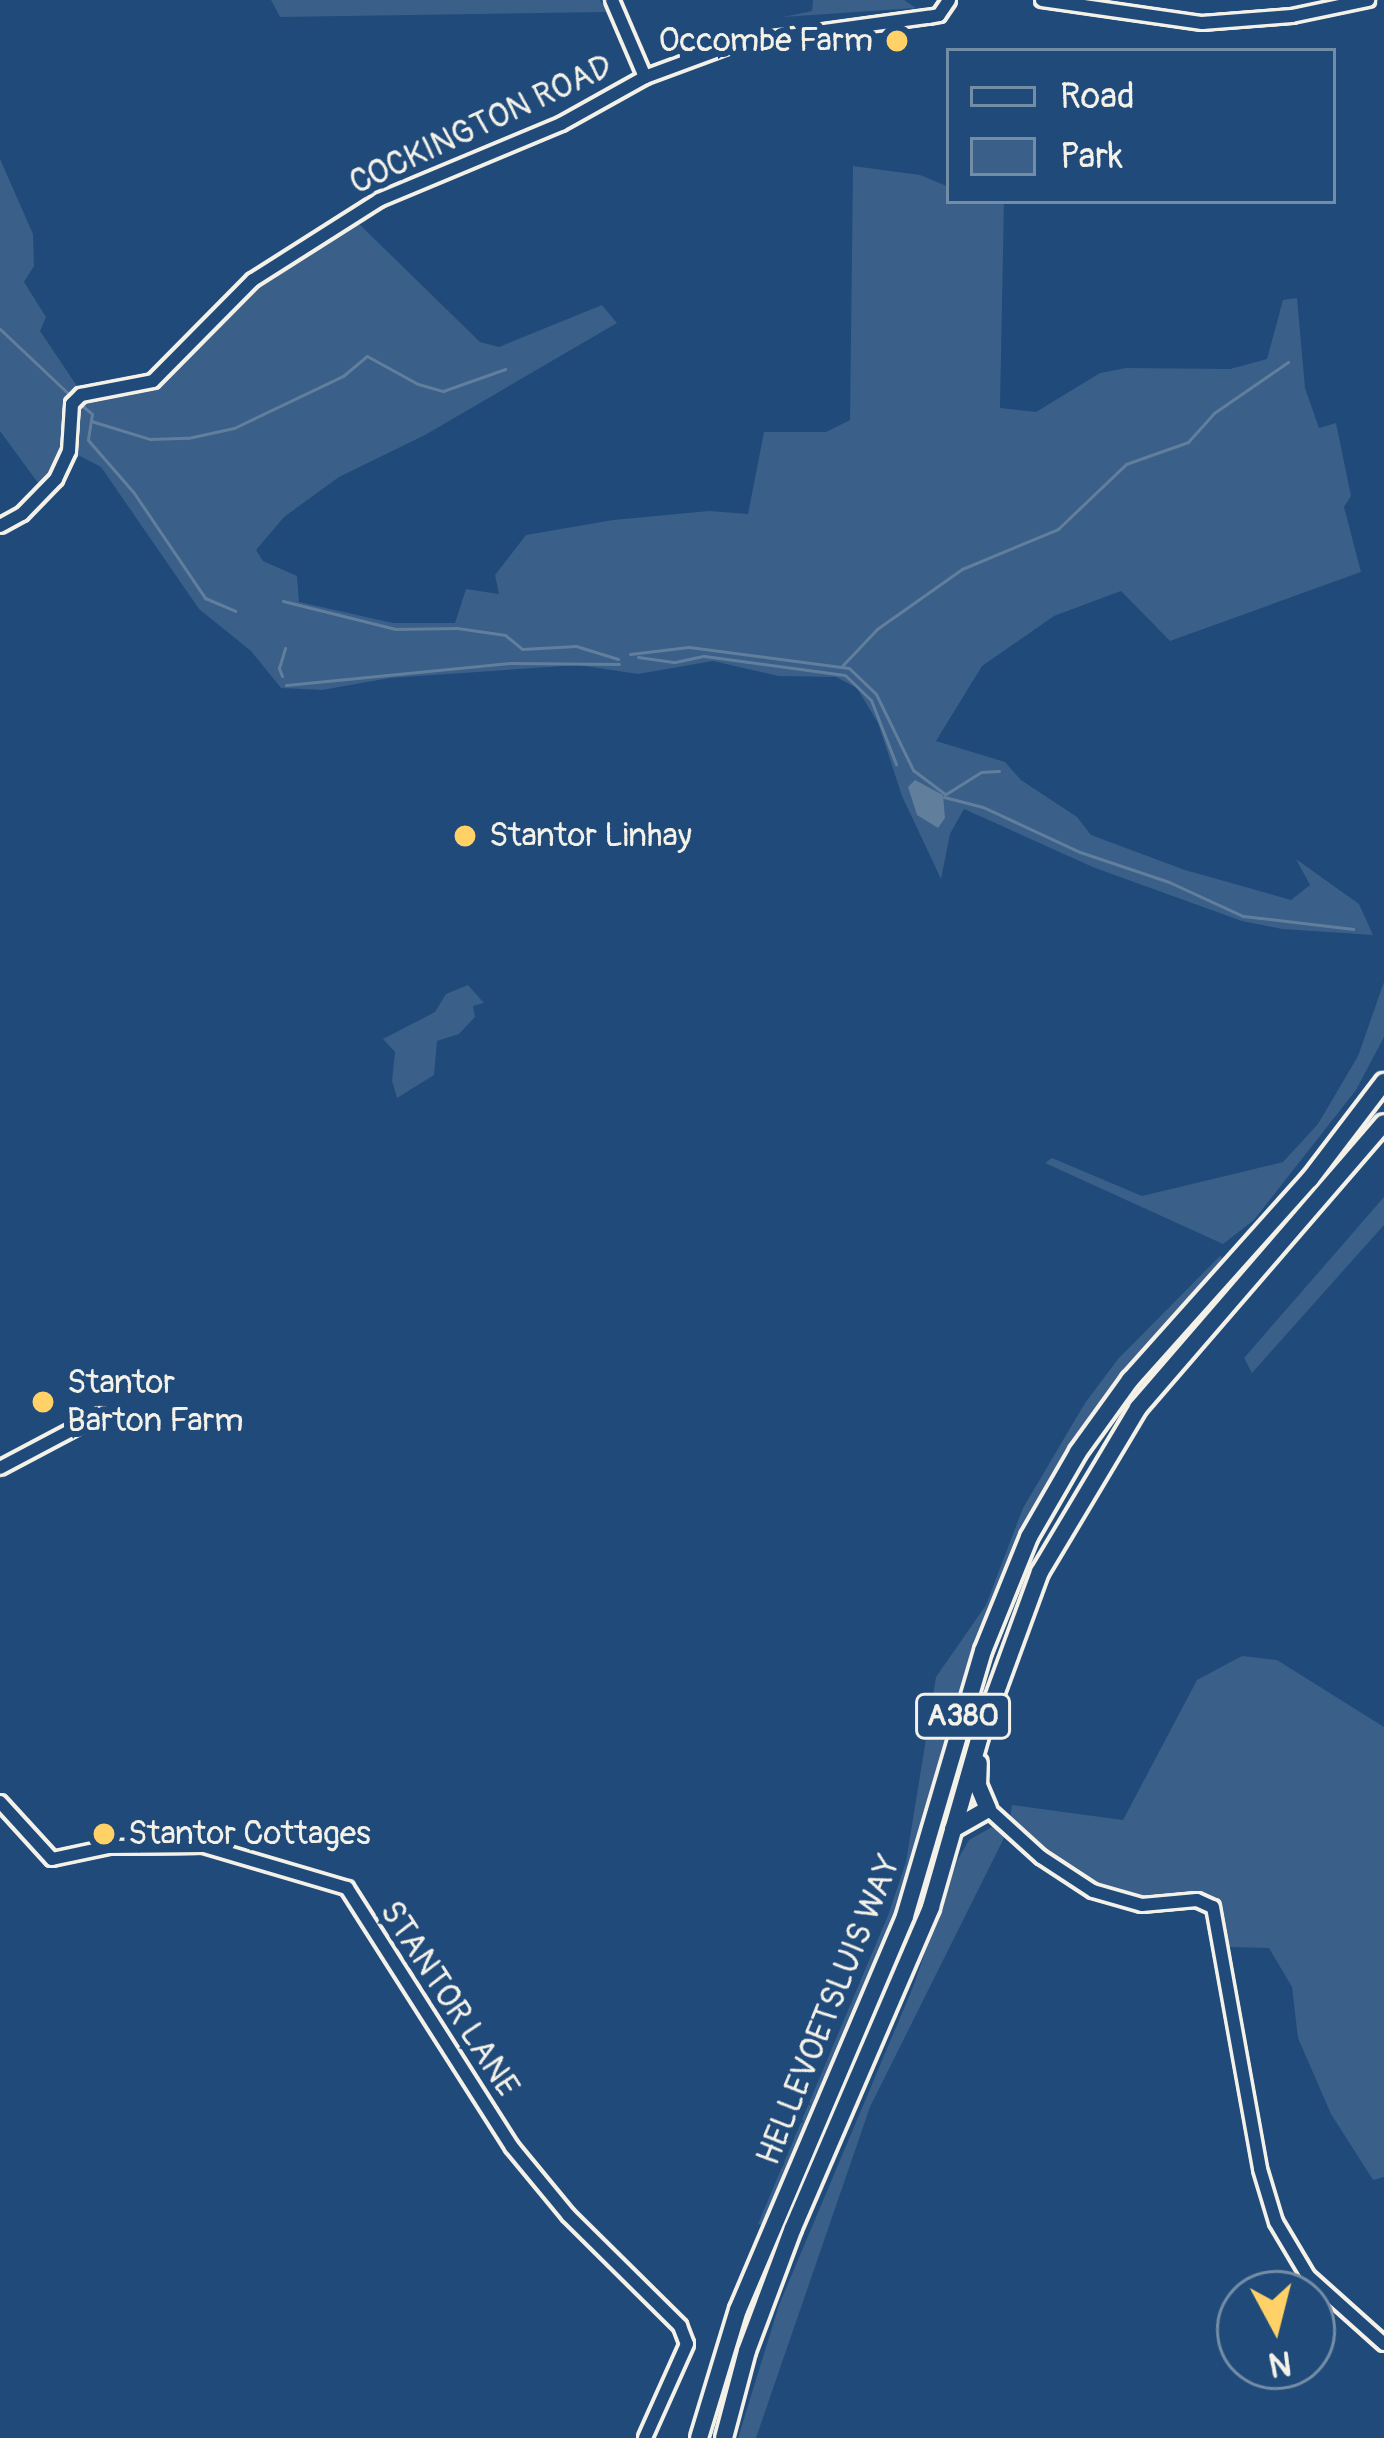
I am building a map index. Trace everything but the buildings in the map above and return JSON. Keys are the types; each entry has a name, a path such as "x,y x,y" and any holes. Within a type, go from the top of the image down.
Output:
{"highway":[{"name":"HELLEVOETSLUIS WAY","path":"699,2438 738,2310 905,1916 983,1651 1030,1537 1078,1452 1130,1380 1310,1179 1384,1082"},
{"name":"HELLEVOETSLUIS WAY","path":"724,2438 747,2351 793,2228 907,1974 980,1733 1040,1572 1127,1424 1384,1123"},
{"path":"953,1830 988,1809 978,1786 980,1733"}],"street":[{"path":"612,0 645,77"},
{"name":"COCKINGTON ROAD","path":"0,526 22,514 56,478 69,452 69,418 80,395 153,381 223,306 292,251 379,200 561,124 645,77 763,36 939,15 949,0"},
{"path":"1042,0 1202,23 1292,16 1368,0"},
{"path":"0,1468 100,1415"},
{"name":"STANTOR LANE","path":"0,1802 52,1859 108,1847 203,1846 347,1888 512,2147 568,2215 680,2326 687,2344 645,2438"},
{"path":"988,1809 1041,1857 1093,1891 1142,1905 1197,1900 1213,1906 1260,2169 1276,2222 1309,2276 1384,2344"}],"green space":[{"path":"271,0 600,0 606,12 280,17"},
{"path":"813,0 904,0 916,8 783,17 812,11"},
{"path":"0,159 33,234 34,266 24,282 46,317 40,331 77,386 65,413 65,450 41,487 0,431"},
{"path":"853,166 920,175 946,186 946,204 1004,204 1000,408 1036,412 1100,373 1126,368 1230,369 1267,359 1283,300 1297,298 1305,388 1319,428 1336,423 1351,496 1344,507 1361,572 1170,641 1121,591 1054,616 982,666 936,741 1005,762 1021,780 1077,817 1091,835 1185,870 1291,900 1310,885 1296,859 1359,904 1373,935 1282,929 1242,921 1095,868 964,809 950,834 941,879 902,796 878,723 857,688 836,677 778,676 713,661 638,674 578,665 390,678 322,690 281,688 251,651 199,609 101,467 72,452 77,407 87,400 155,385 256,282 355,220 480,342 499,347 602,305 617,323 425,435 339,477 284,517 256,550 263,561 297,576 299,602 393,623 455,623 466,589 499,594 495,575 526,535 613,520 709,511 748,514 764,432 826,432 850,420"},
{"path":"1384,982 1384,1037 1356,1090 1254,1220 1223,1244 1045,1163 1052,1158 1142,1196 1283,1162 1318,1124 1358,1056"},
{"path":"468,985 484,1003 473,1006 475,1017 459,1034 437,1041 434,1075 397,1098 392,1081 395,1052 383,1039 435,1012 446,994"},
{"path":"1384,1197 1384,1225 1252,1373 1244,1358"},
{"path":"1221,1255 1223,1267 1173,1324 1023,1545 918,1865 765,2226 758,2224 906,1862 936,1677 986,1605 1023,1508 1085,1403 1118,1359"},
{"path":"1242,1656 1277,1660 1384,1727 1384,2177 1373,2180 1331,2114 1298,2038 1292,1987 1269,1948 1224,1947 1216,1901 1197,1894 1142,1900 1093,1886 1044,1854 1010,1821 1012,1805 1123,1820 1197,1680"},
{"path":"992,1827 1004,1830 1004,1838 870,2107 756,2438 738,2438 779,2305 913,1987 957,1861 969,1840"}],"shaded area":[{"path":"915,780 943,795 945,818 938,828 917,815 908,787"}],"waterway":[{"path":"0,329 72,397"},
{"path":"91,421 150,439 188,438 234,428 343,376 367,356 418,384 443,391 505,369"},
{"path":"842,666 877,629 962,569 1058,529 1126,464 1188,442 1214,413 1288,362"},
{"path":"79,403 92,414 88,440 134,493 205,598 235,611"},
{"path":"283,601 395,629 457,628 505,635 522,649 576,646 618,659"},
{"path":"630,654 689,647 849,668 876,694 913,770 945,794"},
{"path":"282,676 279,668 285,648"},
{"path":"638,657 675,662 704,656 845,675 871,700 896,764"},
{"path":"286,685 511,663 619,664"},
{"path":"946,794 981,772 999,771"},
{"path":"944,797 983,807 1080,852 1169,882 1243,916 1353,929"}],"place":[{"name":"Occombe Farm","path":"897,41"},
{"name":"Stantor Linhay","path":"465,836"},
{"name":"Stantor Barton Farm","path":"43,1402"},
{"name":"Stantor Cottages","path":"104,1834"}]}
